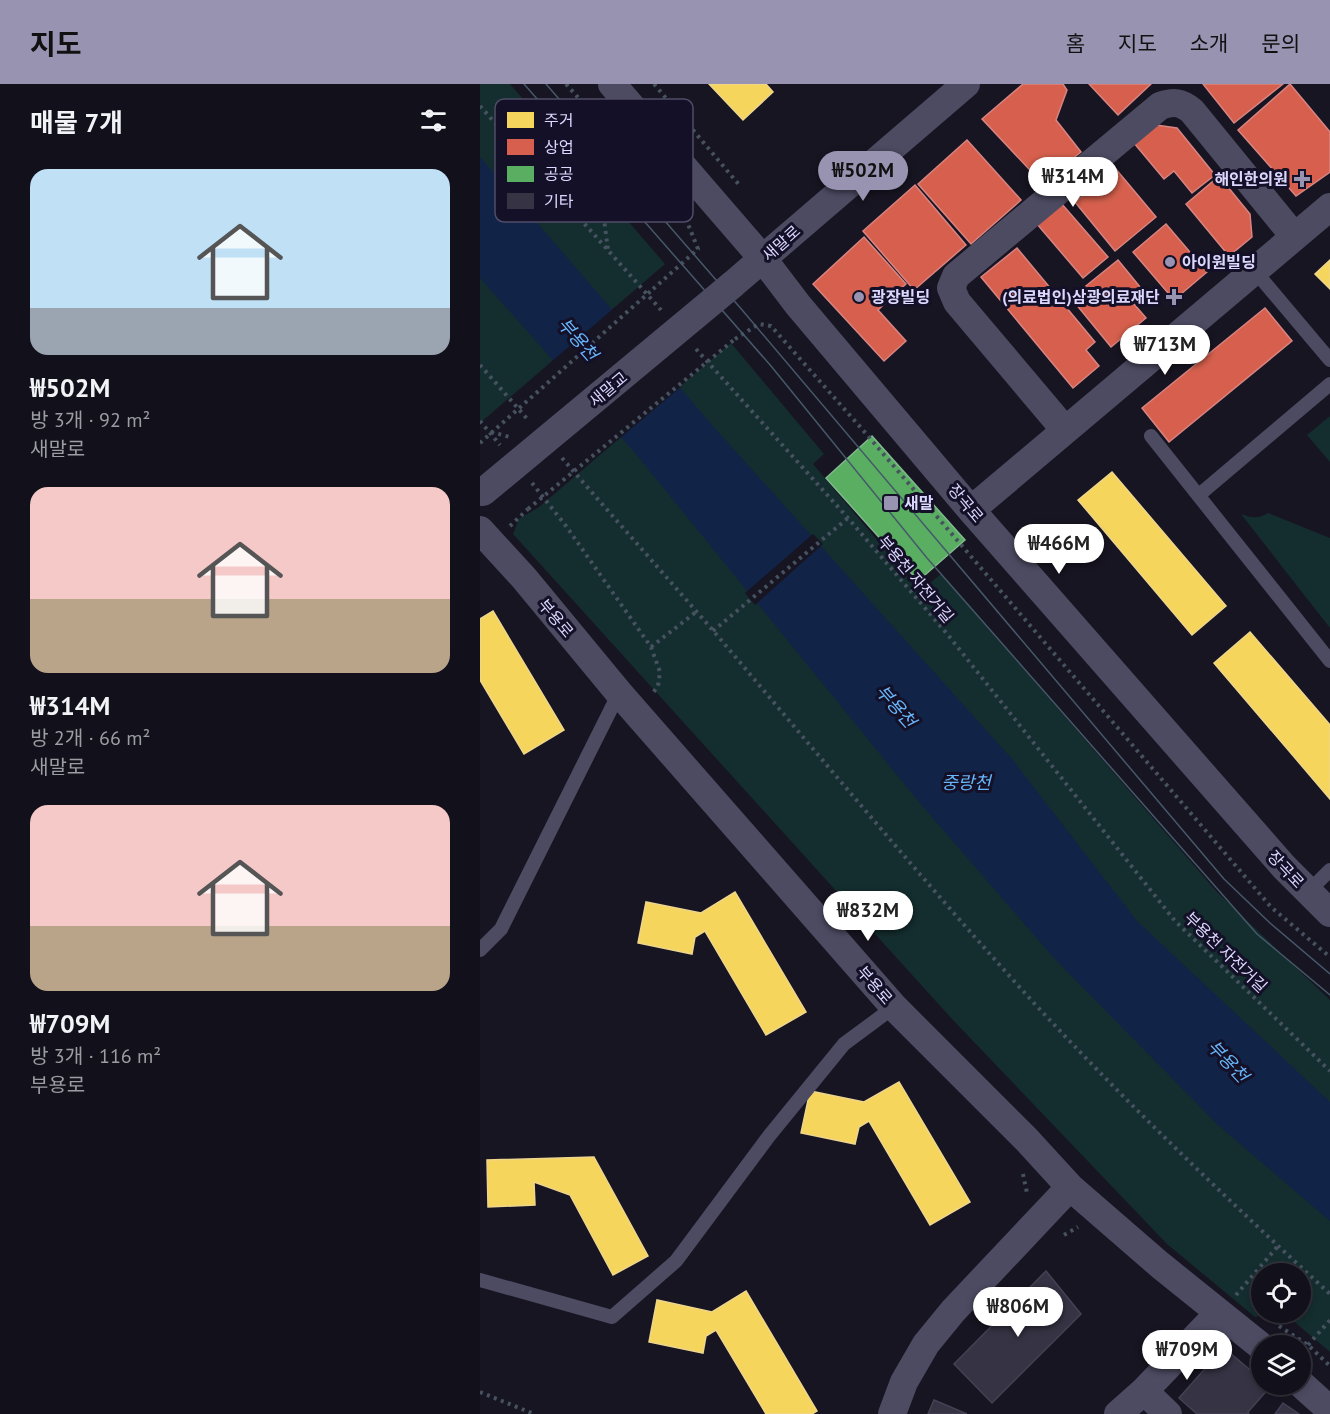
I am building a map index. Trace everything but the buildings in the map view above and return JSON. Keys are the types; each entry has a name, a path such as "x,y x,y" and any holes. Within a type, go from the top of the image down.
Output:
{"street":[{"name":"장곡로","path":"612,84 625,99"},
{"name":"새말로","path":"732,285 966,84"},
{"path":"1065,430 957,302 951,288 956,276 1161,106 1172,101 1185,105 1192,111 1294,236"},
{"name":"장곡로","path":"693,178 971,510 1308,892 1330,914"},
{"path":"971,510 1330,207"},
{"name":"새말교","path":"482,493 732,285"},
{"name":"부용로","path":"480,530 524,578 627,703 894,1007 1026,1139 1070,1187 1224,1308 1244,1331 1262,1335"},
{"path":"892,1414 904,1382 926,1344 953,1311 1070,1187"},
{"path":"1118,1414 1144,1391 1224,1308"},
{"path":"1144,1391 1168,1414"},
{"path":"1311,1393 1330,1410"}],"lane":[{"path":"1254,270 1330,360"},
{"path":"1199,495 1330,384"},
{"path":"1151,436 1330,662"},
{"path":"480,950 501,929 627,703"},
{"path":"1308,892 1330,870"},
{"path":"480,1281 612,1317 676,1261 770,1136 844,1044 894,1007"}],"path":[{"path":"566,84 579,99"},
{"path":"654,84 667,99"},
{"path":"480,106 495,123"},
{"path":"693,130 741,187"},
{"path":"583,222 664,313"},
{"path":"604,222 608,250"},
{"path":"480,443 698,249 687,222"},
{"path":"528,509 735,339 759,324 771,326 870,438 1271,907 1330,957"},
{"name":"부용천 자전거길","path":"696,348 948,634 1175,921 1330,1071"},
{"path":"480,421 504,449"},
{"path":"525,475 566,526 651,647 660,672 658,687 627,703"},
{"path":"713,631 848,518"},
{"path":"624,529 913,867 1033,1002 1185,1158 1330,1294"},
{"path":"651,647 696,612"},
{"path":"1016,1166 1023,1174 1030,1202"},
{"path":"1060,1238 1068,1231 1082,1225"},
{"path":"1224,1308 1278,1246"},
{"path":"1311,1342 1330,1320"},
{"path":"1268,1335 1281,1326 1294,1335"},
{"path":"1311,1348 1330,1366"},
{"path":"480,1392 534,1414"}],"green space":[{"path":"480,84 510,84 523,99 495,99 495,222 629,222 665,264 480,423"},
{"path":"731,343 824,454 813,464 920,591 941,574 1218,893 1330,1000 1330,1352 1296,1323 1311,1323 1311,1263 1251,1263 1251,1314 1167,1244 952,1019 513,534 519,519 539,507"},
{"path":"1330,416 1330,462 1307,435"},
{"path":"1268,513 1330,538 1330,628 1241,514 1255,517"}],"water":[{"name":"중랑천","path":"480,157 495,174 495,222 536,222 712,425 1012,759 1137,921 1330,1102 1330,1221 1218,1125 1053,957 919,802 635,453 480,278"}],"pier":[{"path":"614,308 682,386 619,439 551,362"},
{"path":"813,534 823,544 755,605 745,593"}],"tram line":[{"path":"524,84 537,99"},
{"path":"546,84 559,99"},
{"path":"645,222 771,366 927,558 1257,934 1330,995"},
{"path":"666,222 1224,879 1270,923 1330,974"}],"place":[{"name":"해인한의원","path":"1302,179"},
{"name":"아이원빌딩","path":"1170,262"},
{"name":"광장빌딩","path":"859,297"},
{"name":"(의료법인)삼광의료재단","path":"1174,297"},
{"name":"새말","path":"891,503"}],"water label":[{"name":"부용천","path":"578,339"},
{"name":"부용천","path":"896,706"},
{"name":"부용천","path":"1228,1061"}]}
